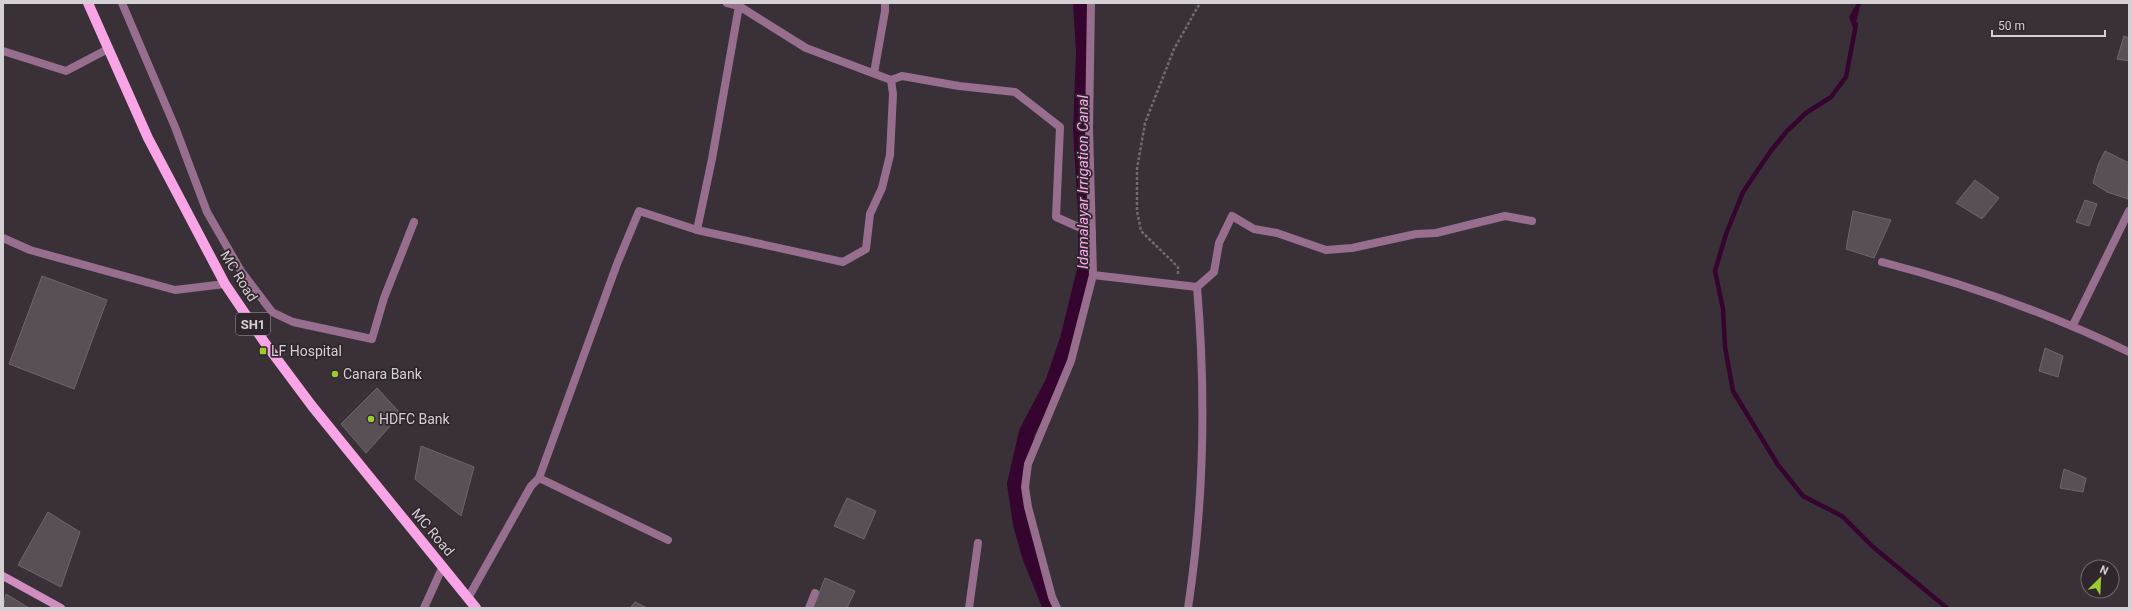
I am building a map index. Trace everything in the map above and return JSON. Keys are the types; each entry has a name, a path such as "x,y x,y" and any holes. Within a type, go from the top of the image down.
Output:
{"main road":[{"name":"MC Road","path":"88,3 148,138 225,284 265,343 312,406 476,608"},
{"path":"3,576 61,608"}],"street":[{"path":"122,3 175,128 207,212 241,271 272,312 293,322 372,339 384,298 414,222"},
{"path":"726,3 739,6 806,48 891,80 902,76 959,86 1015,92 1060,127 1056,217 1092,233"},
{"path":"874,74 886,11 885,3"},
{"path":"1057,608 1052,597 1028,507 1025,487 1028,464 1071,361 1093,275 1089,128 1091,3"},
{"path":"696,230 712,159 739,6"},
{"path":"3,51 66,71 108,49"},
{"path":"468,598 531,486 539,478 617,264 639,211 696,230 843,262 866,250 870,214 882,188 890,155 893,94 891,80"},
{"path":"2073,325 2129,212"},
{"path":"1093,275 1196,287 1214,272 1220,243 1232,216 1254,228 1277,233 1326,250 1352,248 1416,234 1436,233 1505,216 1532,221"},
{"path":"3,238 30,250 175,290 225,284"},
{"path":"1882,262 1940,277 2073,325 2129,352"},
{"path":"1188,608 1199,522 1202,350 1196,287"},
{"path":"539,478 668,540"},
{"path":"969,608 978,543"},
{"path":"424,608 443,566"},
{"path":"809,608 815,593"}],"path":[{"path":"1178,285 1178,267 1140,231 1137,211 1138,169 1145,123 1174,49 1200,3"}],"shaded area":[{"path":"1857,3 1861,3 1854,30 1849,17"}],"building":[{"path":"2124,36 2129,38 2129,61 2117,59"},
{"path":"2105,151 2129,163 2128,199 2107,192 2093,183 2098,165"},
{"path":"1975,180 1999,198 1982,219 1956,203"},
{"path":"2085,200 2097,204 2089,226 2076,222"},
{"path":"1853,211 1891,220 1874,258 1846,249"},
{"path":"42,276 107,300 74,389 9,364"},
{"path":"2045,348 2063,356 2058,377 2039,371"},
{"name":"HDFC Bank","path":"377,388 401,414 366,453 341,424"},
{"path":"421,446 474,467 461,516 415,479"},
{"path":"2064,469 2086,478 2083,492 2060,488"},
{"path":"847,498 876,511 864,539 834,526"},
{"path":"48,512 80,532 61,587 18,565"},
{"path":"825,578 855,591 847,608 813,608"},
{"path":"6,594 29,608 3,608"},
{"path":"635,602 647,608 630,608"}],"waterway":[{"name":"Idamalayar Irrigation Canal","path":"1051,608 1030,556 1021,524 1015,484 1027,432 1053,383 1068,339 1086,266 1086,213 1081,130 1084,52 1081,3"},
{"path":"1856,24 1846,77 1831,97 1806,113 1787,131 1770,152 1743,192 1726,234 1715,271 1723,309 1725,347 1733,391 1778,465 1803,496 1842,516 1872,546 1947,608"}],"place":[{"name":"LF Hospital","path":"263,351"},
{"name":"Canara Bank","path":"335,374"},
{"name":"HDFC Bank","path":"371,419"}]}
